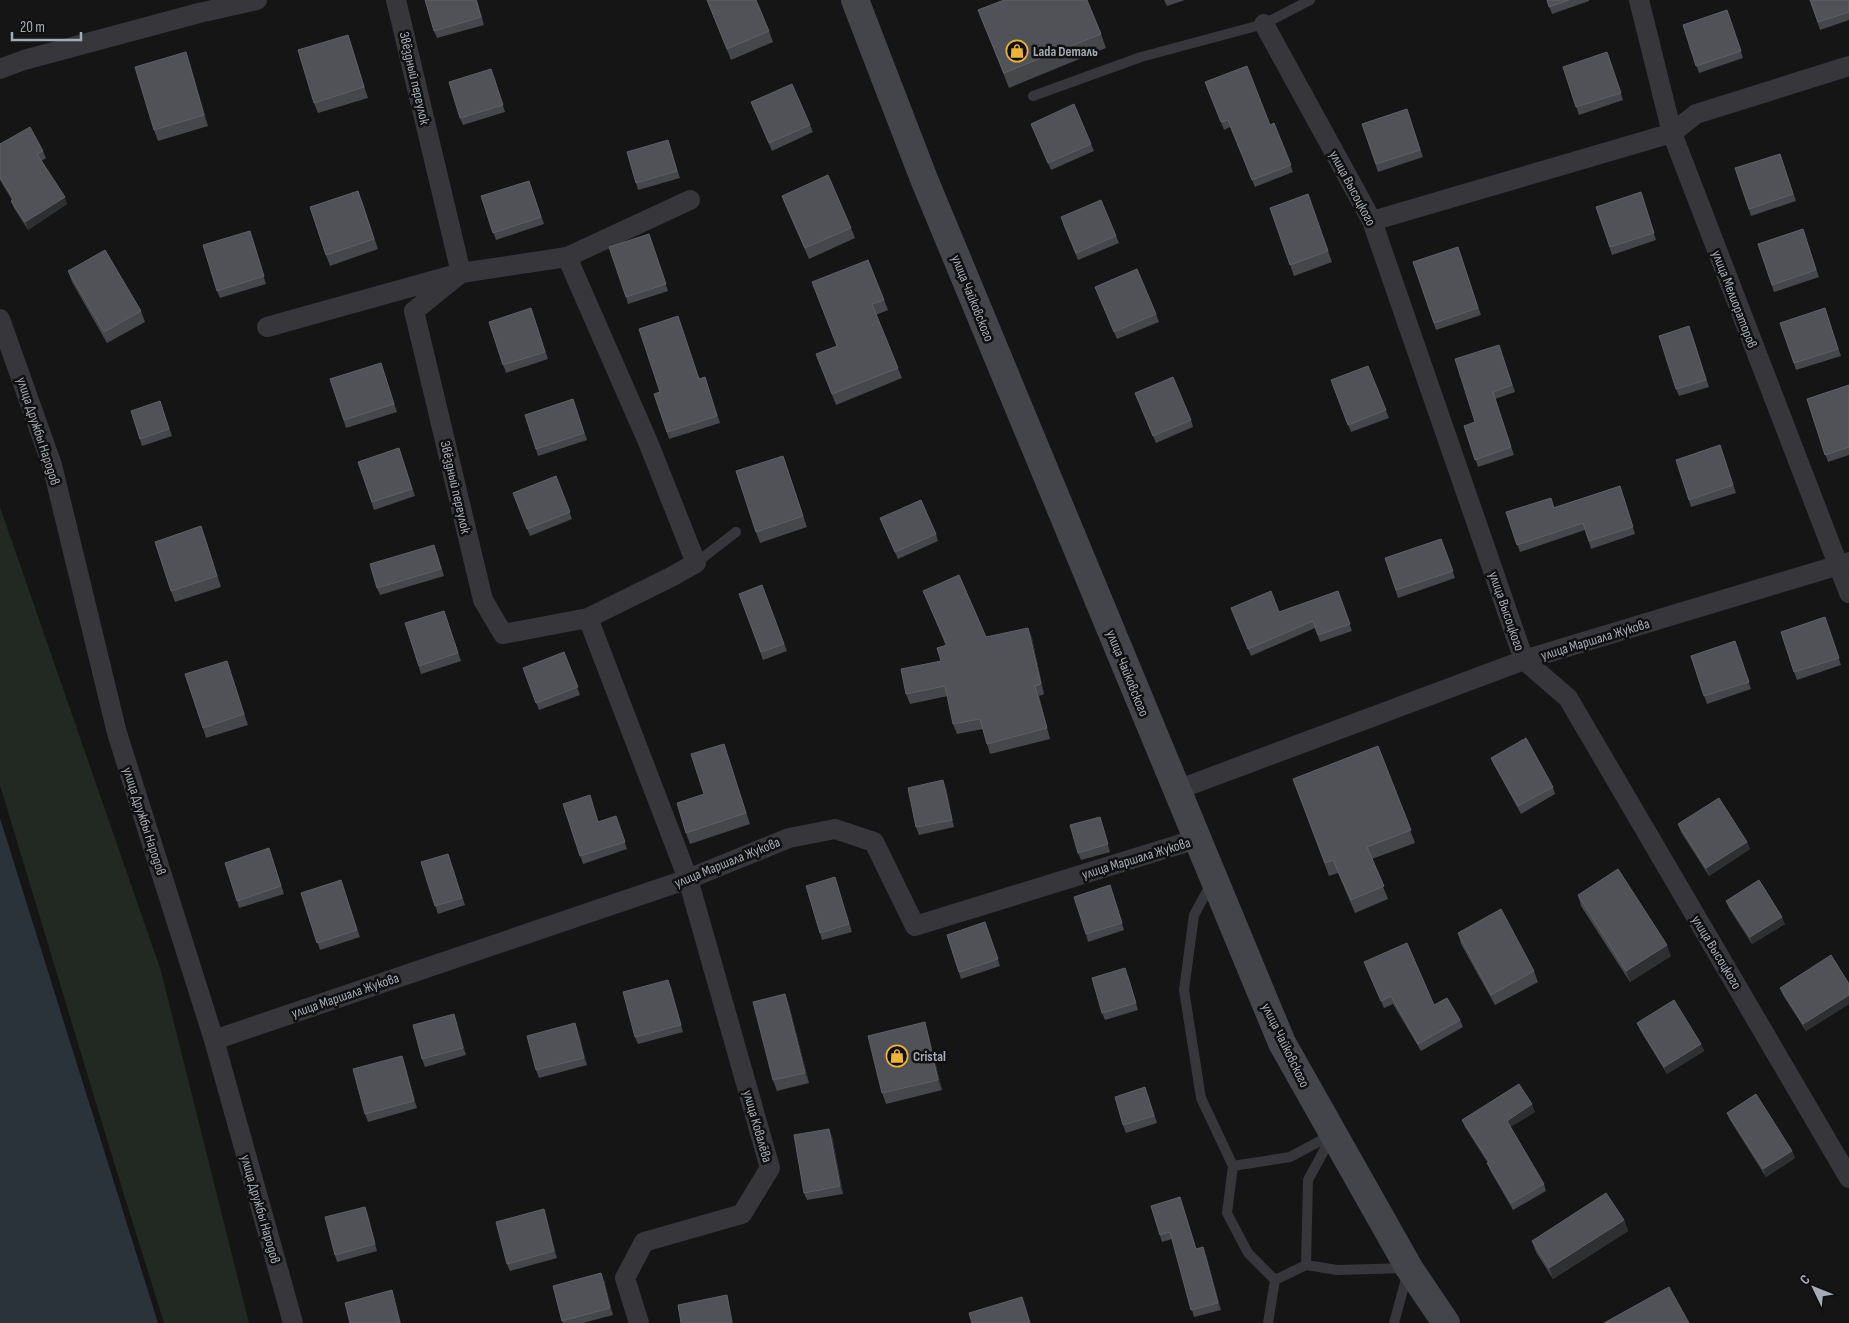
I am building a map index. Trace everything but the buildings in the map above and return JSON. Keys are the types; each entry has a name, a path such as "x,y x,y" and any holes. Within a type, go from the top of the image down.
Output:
{"main road":[{"name":"улица Чайковского","path":"856,0 928,188 1282,1043 1409,1268 1446,1323"}],"street":[{"path":"0,69 33,57 198,13 257,0"},
{"name":"Звёздный переулок","path":"396,0 462,274"},
{"name":"улица Мелиораторов","path":"1639,0 1672,133 1843,563 1849,593"},
{"name":"улица Высоцкого","path":"1264,24 1372,220 1524,660 1568,698 1849,1178"},
{"path":"1372,220 1672,133 1696,114 1849,66"},
{"name":"Звёздный переулок","path":"267,327 462,274 566,257 690,200"},
{"path":"566,257 648,442 696,563"},
{"name":"Звёздный переулок","path":"462,274 414,311 483,600 503,634 588,618 696,563"},
{"name":"улица Дружбы Народов","path":"0,319 52,465 117,733 214,1040 293,1323"},
{"name":"улица Маршала Жукова","path":"1177,790 1524,660 1843,563"},
{"path":"588,618 688,879"},
{"name":"улица Маршала Жукова","path":"214,1040 688,879 789,838 835,829 874,842 915,926 1197,839"},
{"name":"улица Ковалёва","path":"638,1323 625,1278 644,1242 742,1214 770,1168 688,879"}],"lane":[{"path":"1032,96 1141,56 1264,24 1310,0"},
{"path":"696,563 736,532"},
{"path":"1213,878 1194,915 1184,990 1201,1098 1233,1166 1226,1213 1248,1253 1275,1280"},
{"path":"1233,1166 1290,1157 1333,1134"},
{"path":"1306,1265 1308,1180 1333,1134"},
{"path":"1275,1280 1306,1265 1337,1270 1409,1268 1394,1323"},
{"path":"1268,1323 1275,1280"}],"shaded area":[{"path":"0,507 161,971 249,1323 164,1323 112,1156 0,785"},
{"path":"0,818 158,1323 0,1323"}],"place":[{"name":"Lada Dеталь","path":"1017,51"},
{"name":"Cristal","path":"897,1056"}]}
